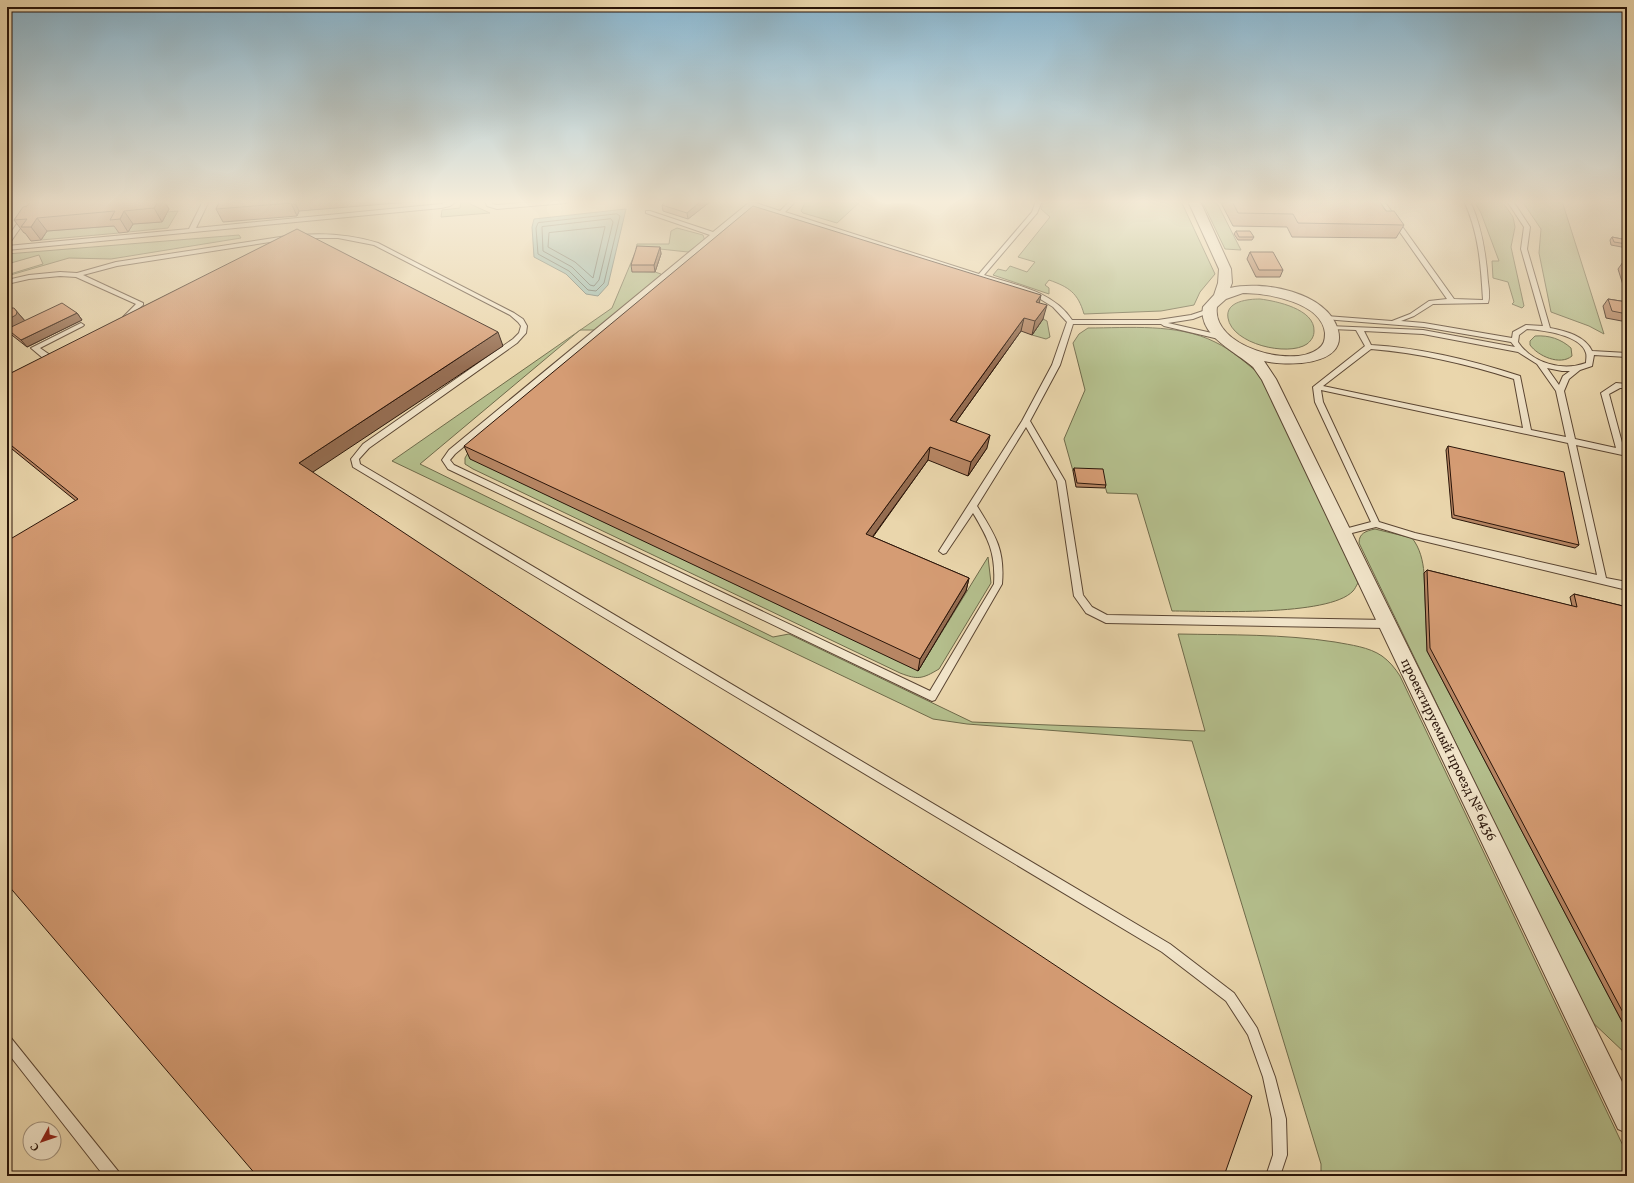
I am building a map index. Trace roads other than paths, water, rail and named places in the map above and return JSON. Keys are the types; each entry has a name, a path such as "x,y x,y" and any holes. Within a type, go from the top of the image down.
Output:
{"street":[{"path":"1219,256 1225,269 1225,283 1220,296"},
{"path":"1225,269 1242,279 1304,302 1316,309 1329,323 1333,337 1330,345 1323,352 1280,367 1269,379"},
{"path":"1274,291 1244,289 1220,296 1212,303 1209,311 1212,324 1223,338 1236,347 1266,358 1298,360"},
{"name":"проектируемый проезд № 6436","path":"1236,347 1259,365 1269,379 1627,1120"}],"lane":[{"path":"77,276 116,264 169,256"},
{"path":"399,256 521,320 524,326 523,334 366,446 355,459 356,465 1166,948 1224,992 1230,997 1253,1032 1269,1077 1279,1119 1280,1155 1273,1176"},
{"path":"690,256 452,452 446,460 451,467 932,697 998,584 1000,572 996,545 973,506"},
{"path":"920,256 981,275 1050,300 1064,311 1070,322 1056,366 1026,421 943,551"},
{"path":"981,275 997,256"},
{"path":"1421,256 1452,300"},
{"path":"1392,322 1412,315 1431,302 1452,300 1486,302 1482,256"},
{"path":"1526,256 1547,328"},
{"path":"7,282 29,277 60,274 77,276 141,304 136,311 118,321"},
{"path":"1070,322 1157,322 1193,318 1209,311"},
{"path":"1412,315 1424,325"},
{"path":"1157,322 1223,338"},
{"path":"1329,323 1392,322 1424,325 1513,340"},
{"path":"1329,323 1359,329 1423,332 1519,350 1540,363 1559,368 1577,369"},
{"path":"54,354 44,359 34,348 81,325"},
{"path":"1519,350 1513,340 1514,334 1518,330 1535,326 1547,328 1574,338 1586,347 1590,353 1591,359 1589,364 1577,369 1566,378 1560,391"},
{"path":"1359,329 1369,347"},
{"path":"1317,387 1369,347 1394,348 1476,364 1517,378 1528,432"},
{"path":"1590,353 1627,355"},
{"path":"1540,363 1560,391 1602,580"},
{"path":"1317,387 1624,452 1606,393 1619,385 1627,386"},
{"path":"1317,387 1319,402 1376,524"},
{"path":"1026,421 1061,481 1080,596 1089,610 1106,618 1387,624"},
{"path":"1344,532 1376,524 1415,536 1627,586"},
{"path":"7,1042 113,1176"}],"water":[{"path":"615,256 608,285 598,296 586,294 566,274 534,257"}]}
